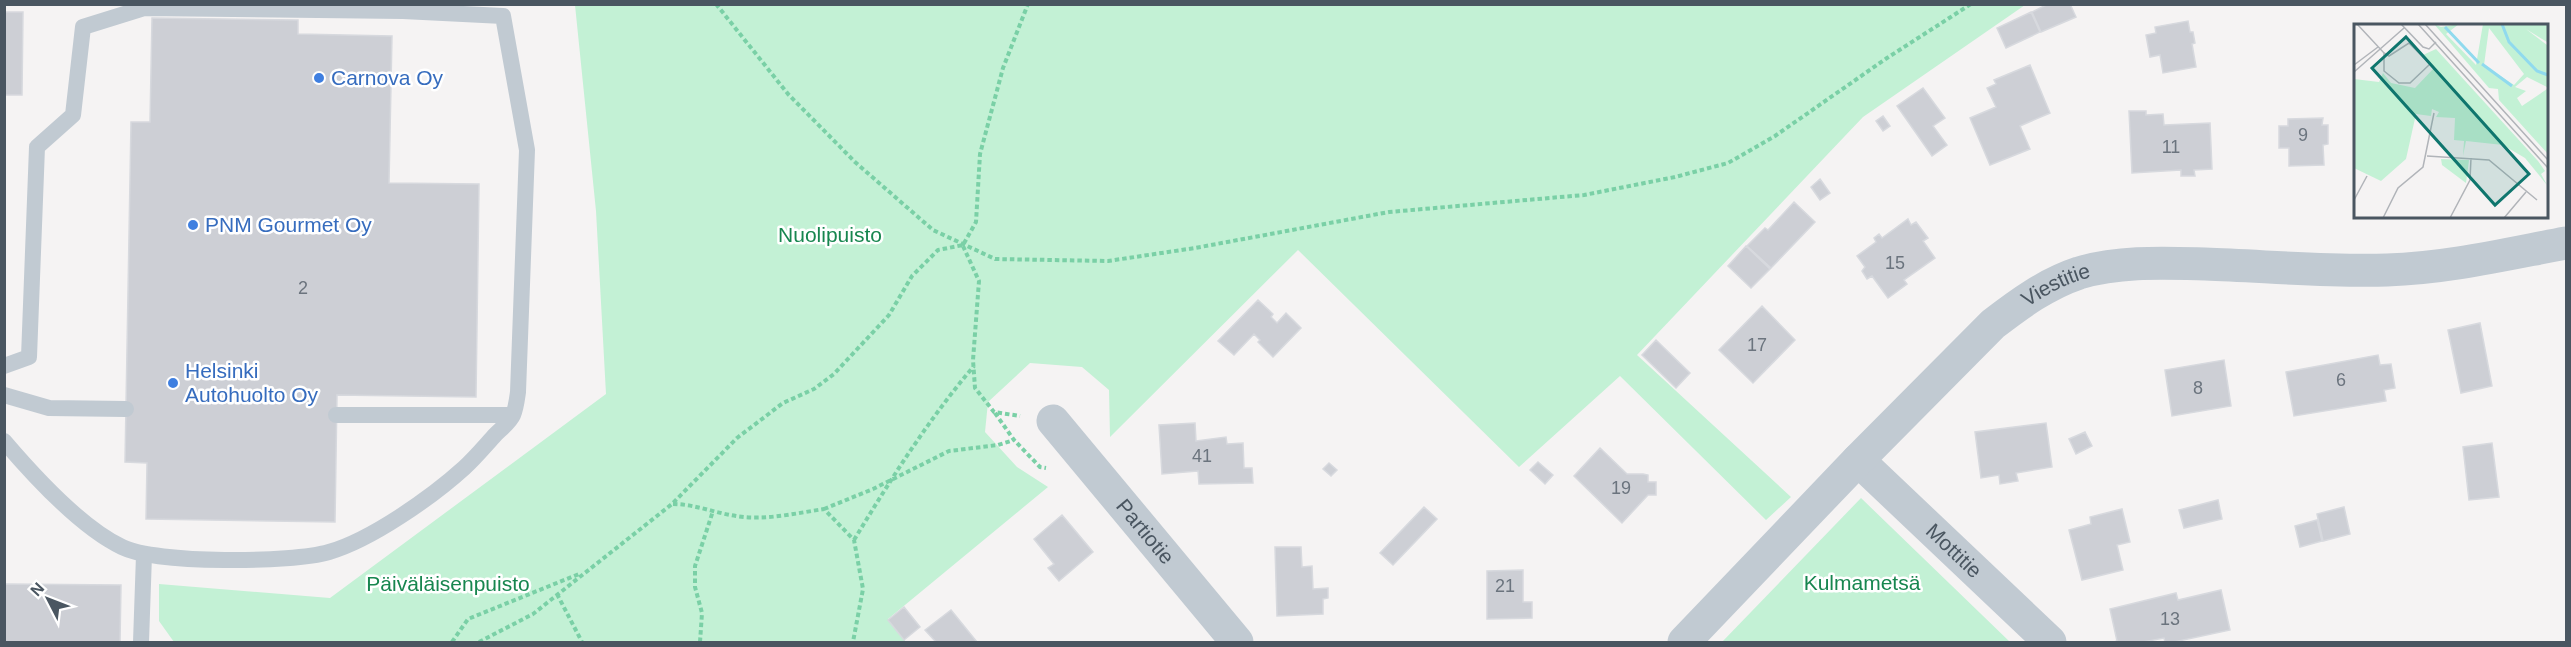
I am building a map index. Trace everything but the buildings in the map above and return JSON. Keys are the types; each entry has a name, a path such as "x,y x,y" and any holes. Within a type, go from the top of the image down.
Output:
{"street":[{"name":"Viestitie","path":"1684,642 1858,460 1993,324 2050,285 2079,273 2116,265 2158,262 2386,270 2453,265 2566,243"},
{"name":"Partiotie","path":"1053,421 1237,642"},
{"name":"Mottitie","path":"1858,460 2050,642"}],"lane":[{"path":"4,366 29,357 37,147 73,114 83,27 144,8 403,11 503,16 527,150 518,392 513,415 465,468 416,505 369,535 330,552 284,560 144,555 122,547 84,522 22,462 4,441"},
{"path":"4,396 49,408 126,409"},
{"path":"336,414 513,415"},
{"path":"141,642 144,555"}],"path":[{"path":"716,4 788,94 855,162 933,230 995,259 1108,261 1196,248 1389,212 1584,195 1674,177 1728,163 1775,136 1887,58 1971,4"},
{"path":"479,642 533,614 672,504 737,438 783,403 814,389 834,374 889,315 912,276 938,250 963,244 976,222 980,154 1003,68 1028,4"},
{"path":"963,244 979,281 974,366 975,388 994,412 1053,421"},
{"path":"854,540 889,482 943,403 974,366"},
{"path":"672,504 739,517 787,515 824,508 889,482 949,451 998,445 1014,440"},
{"path":"824,508 854,540 863,589 853,642"},
{"path":"700,642 702,613 695,587 695,566 713,511"},
{"path":"452,642 468,619 582,573"},
{"path":"557,594 582,642"}],"green space":[{"name":"Nuolipuisto","path":"575,5 2025,5 1863,117 1637,355 1791,497 1766,520 1620,376 1519,467 1298,250 1110,437 1109,390 1082,367 1030,363 988,402 985,432 1017,467 1048,487 888,619 906,642 174,642 159,621 159,584 330,598 606,394 596,211"},
{"name":"Kulmametsä","path":"1861,498 2010,642 1722,642"}],"place":[{"name":"Carnova Oy","path":"319,78"},
{"name":"PNM Gourmet Oy","path":"193,225"},
{"name":"Helsinki Autohuolto Oy","path":"173,383"}],"park label":[{"name":"Päiväläisenpuisto","path":"448,584"}]}
